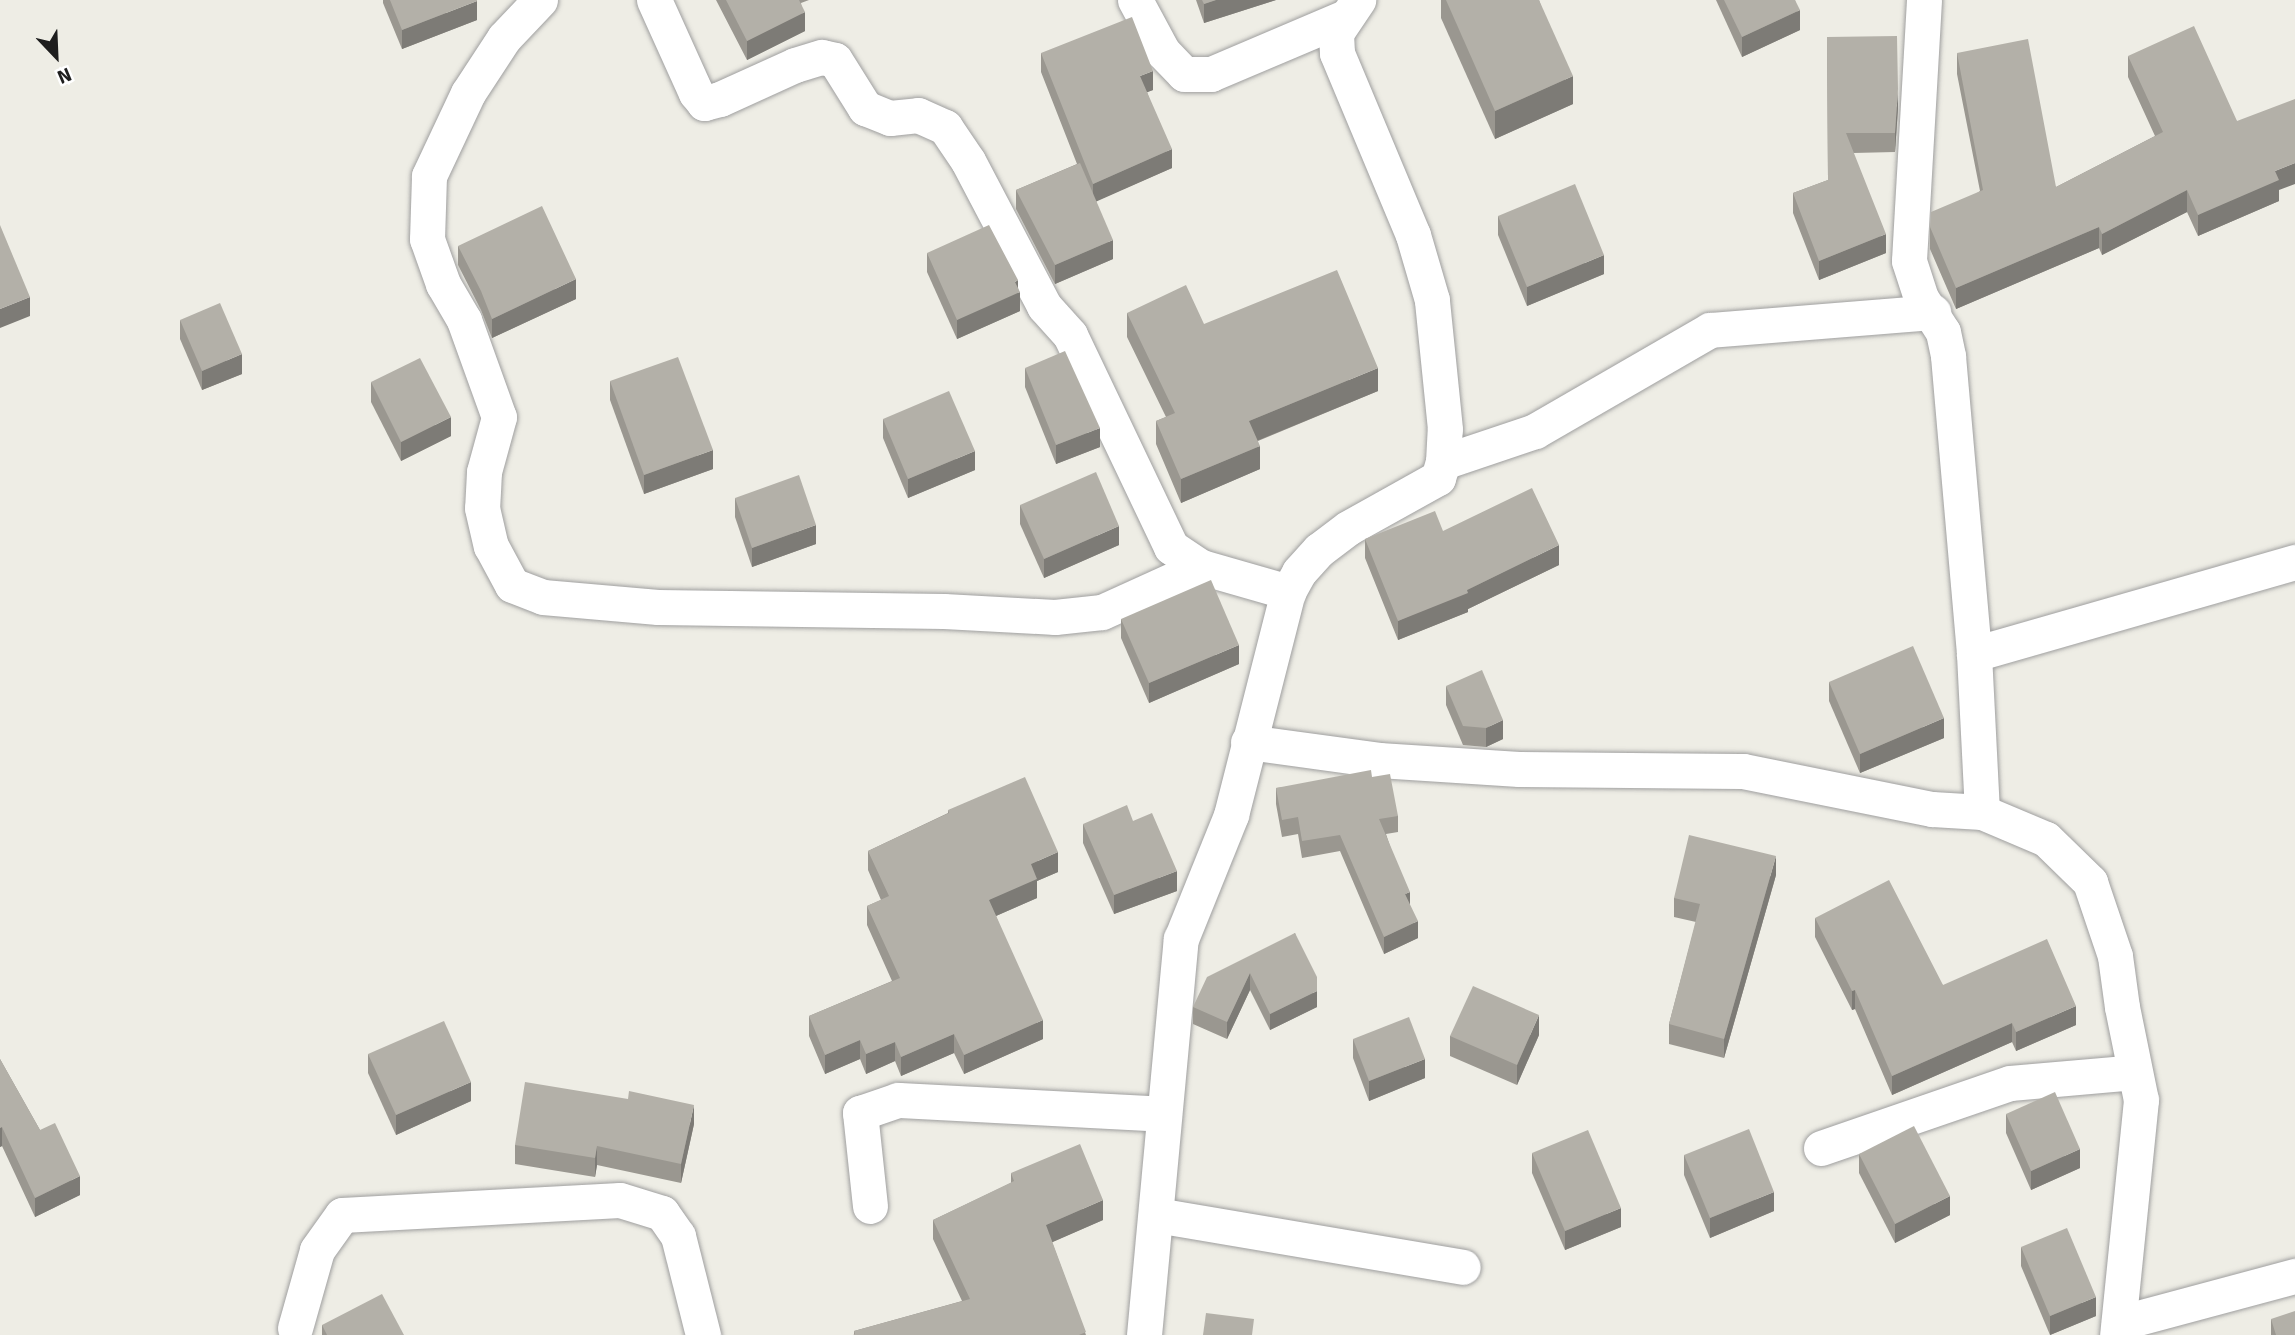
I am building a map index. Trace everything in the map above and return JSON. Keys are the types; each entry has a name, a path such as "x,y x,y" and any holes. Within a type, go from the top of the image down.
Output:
{"street":[{"path":"540,0 504,38 468,93 429,176 427,239 443,284 464,320 499,417 484,472 482,508 491,546 512,585 543,597 658,607 944,611 1055,617 1102,612 1201,567"},
{"path":"654,0 696,93 704,103 720,99 795,65 822,57 835,60 865,108 890,118 918,115 945,127 968,161 1044,306 1070,335 1171,547 1201,567 1288,592"},
{"path":"1135,0 1163,52 1184,74 1211,74 1351,9"},
{"path":"1924,0 1909,261 1921,298 1933,312 1943,332 1948,356 1974,654 1982,812"},
{"path":"1144,1335 1181,940 1231,815 1288,592 1299,572 1319,550 1348,528 1438,478 1443,463 1445,429 1432,300 1413,235 1337,53 1336,33 1351,9"},
{"path":"1443,463 1535,431 1710,330 1933,312"},
{"path":"1974,654 2295,562"},
{"path":"1248,742 1379,760 1507,768 1743,771 1932,809 1982,812 2046,839 2090,881 2115,956 2141,1100 2118,1329 2295,1276"},
{"path":"1821,1147 2010,1083 2135,1072"},
{"path":"870,1206 860,1113 898,1100 1164,1114"},
{"path":"295,1328 317,1250 342,1215 620,1200 662,1213 678,1236 703,1335"},
{"path":"1156,1215 1462,1267"}],"building":[{"path":"390,0 477,0 477,1 402,30"},
{"path":"726,0 799,0 805,12 747,41"},
{"path":"1446,0 1539,0 1573,76 1495,111"},
{"path":"1724,0 1795,0 1800,10 1742,37"},
{"path":"1132,17 1153,71 1140,76 1172,149 1093,184 1041,53"},
{"path":"2194,26 2237,121 2295,99 2295,163 2275,171 2279,180 2198,215 2187,190 2102,234 2099,227 1956,288 1930,227 1931,212 1983,190 1957,53 2028,39 2056,187 2163,132 2128,56"},
{"path":"1897,36 1895,133 1846,133 1886,234 1819,261 1793,193 1828,180 1827,37"},
{"path":"1080,163 1113,240 1055,265 1016,190"},
{"path":"1575,184 1604,255 1527,287 1498,216"},
{"path":"542,206 576,279 492,319 458,246"},
{"path":"0,225 30,297 0,309"},
{"path":"989,225 1018,280 1015,282 1020,292 957,320 927,253"},
{"path":"1337,270 1378,368 1249,421 1260,446 1181,479 1156,421 1175,413 1127,313 1186,285 1204,324"},
{"path":"220,303 242,354 202,371 180,320"},
{"path":"1065,351 1100,428 1056,445 1025,368"},
{"path":"678,357 713,450 644,475 610,381"},
{"path":"420,358 451,417 401,442 371,382"},
{"path":"949,391 975,451 908,479 883,419"},
{"path":"1096,472 1119,526 1044,559 1020,505"},
{"path":"799,475 816,525 752,548 735,498"},
{"path":"1532,488 1559,545 1467,590 1468,593 1398,621 1365,539 1435,511 1443,531"},
{"path":"1211,580 1239,645 1149,683 1121,619"},
{"path":"1913,646 1944,718 1860,754 1829,682"},
{"path":"1482,670 1503,720 1486,728 1463,726 1446,686"},
{"path":"1371,770 1372,777 1390,774 1398,816 1379,819 1410,892 1405,894 1418,921 1384,937 1340,835 1302,841 1298,817 1282,820 1276,788"},
{"path":"1025,777 1058,852 1031,864 1037,879 989,900 1043,1020 964,1055 954,1034 901,1057 895,1042 866,1054 860,1040 825,1055 809,1016 900,978 867,906 889,896 868,851 949,813 948,810"},
{"path":"1127,805 1133,821 1152,813 1177,871 1114,895 1083,824"},
{"path":"1689,835 1776,856 1724,1039 1669,1024 1700,904 1674,898"},
{"path":"1889,880 1943,985 2047,939 2076,1006 2016,1032 2012,1023 1892,1076 1855,990 1852,991 1815,918"},
{"path":"1295,933 1317,977 1317,991 1270,1014 1250,973 1227,1022 1193,1007 1207,977"},
{"path":"1473,986 1539,1015 1517,1065 1450,1036"},
{"path":"1409,1017 1425,1059 1369,1081 1353,1039"},
{"path":"444,1021 471,1082 396,1115 368,1054"},
{"path":"0,1059 40,1130 55,1123 80,1176 35,1198 2,1127 0,1128"},
{"path":"525,1082 628,1099 629,1091 694,1105 681,1164 597,1146 595,1158 515,1145"},
{"path":"2055,1092 2080,1149 2031,1171 2006,1114"},
{"path":"1914,1126 1950,1196 1895,1224 1859,1154"},
{"path":"1749,1129 1774,1192 1710,1218 1684,1155"},
{"path":"1588,1130 1621,1208 1565,1231 1532,1153"},
{"path":"1080,1144 1103,1200 1046,1225 1086,1332 1079,1335 853,1335 854,1331 970,1299 933,1220 1014,1181 1011,1173"},
{"path":"2067,1228 2096,1297 2050,1316 2021,1247"},
{"path":"382,1294 404,1335 327,1335 322,1325"},
{"path":"2295,1311 2295,1335 2276,1335 2271,1319"},
{"path":"1206,1313 1254,1319 1252,1335 1203,1335"}]}
